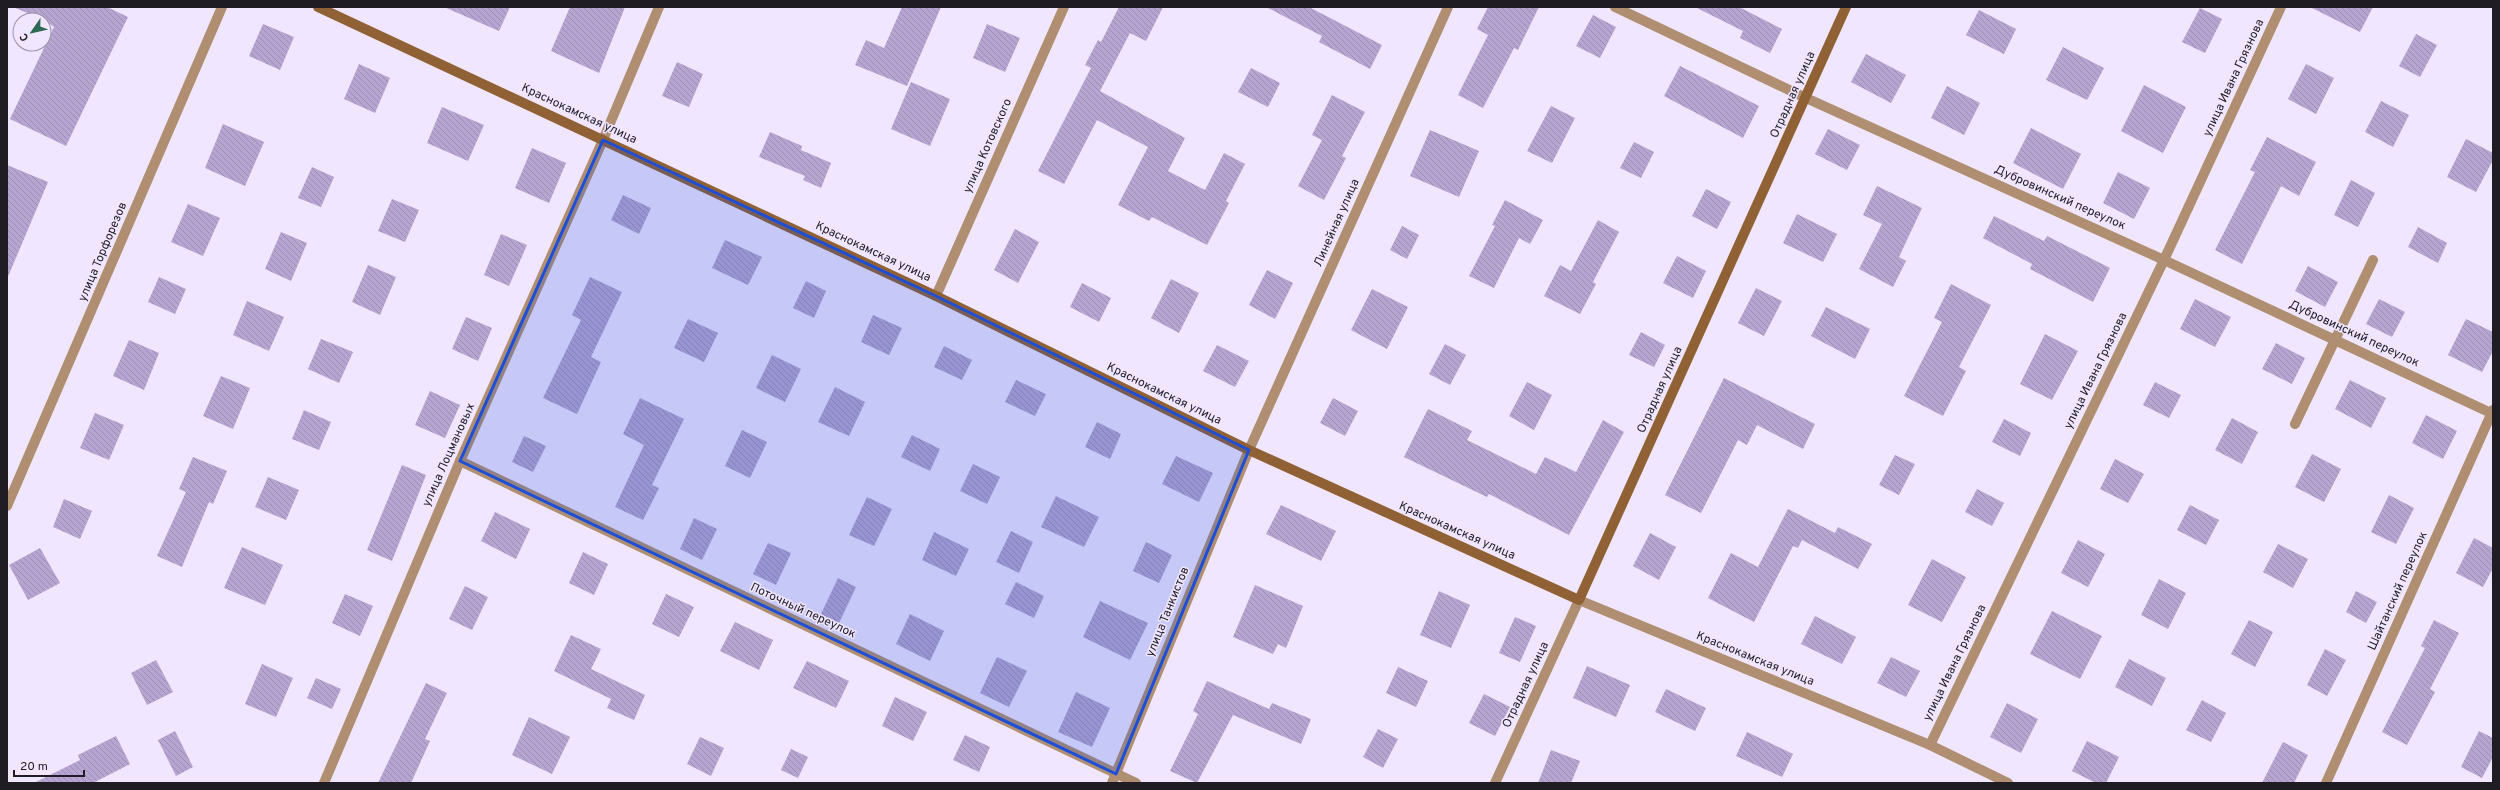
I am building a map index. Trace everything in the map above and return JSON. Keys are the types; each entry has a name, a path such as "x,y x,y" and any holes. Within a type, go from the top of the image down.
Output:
{"street":[{"name":"улица Торфорезов","path":"7,506 222,7"},
{"name":"Краснокамская улица","path":"318,7 936,296 1249,450 1579,600 1930,745 2008,783"},
{"name":"улица Лоцмановых","path":"324,783 460,461 603,140 659,7"},
{"name":"улица Котовского","path":"936,296 1064,7"},
{"name":"Линейная улица","path":"1249,450 1448,7"},
{"name":"Дубровинский переулок","path":"1616,7 1806,98 2164,260 2492,412"},
{"name":"Отрадная улица","path":"1495,783 1846,7"},
{"name":"улица Ивана Грязнова","path":"1930,745 2164,260 2281,7"},
{"path":"2295,424 2373,260"},
{"name":"Шайтанский переулок","path":"2326,783 2492,412"},
{"name":"улица Танкистов","path":"1114,778 1249,450"},
{"name":"Поточный переулок","path":"460,461 1114,778 1136,783"}],"highlighted area":[{"path":"603,140 936,296 1249,450 1116,774 460,461"}],"building":[{"path":"13,7 107,7 128,17 66,146 10,119 42,52 52,52 52,31 54,27 52,26 52,12 25,12"},
{"path":"444,7 510,7 499,31"},
{"path":"570,7 625,7 599,73 551,51"},
{"path":"902,7 941,7 907,86 855,65 866,40 884,48"},
{"path":"1119,7 1163,7 1146,41 1130,33 1100,91 1185,138 1168,171 1205,190 1224,153 1245,164 1226,201 1229,203 1207,245 1152,217 1149,221 1118,205 1148,147 1097,120 1064,184 1038,171 1091,68 1085,65 1098,40 1101,42"},
{"path":"1266,7 1309,7 1382,45 1370,69 1319,42 1322,36"},
{"path":"1488,7 1539,7 1518,50 1514,48 1483,108 1458,95 1488,35 1477,29"},
{"path":"1695,7 1739,7 1782,29 1770,53 1740,38 1743,31"},
{"path":"2310,7 2373,7 2360,32"},
{"path":"2200,8 2222,19 2205,53 2182,42"},
{"path":"1979,10 2016,29 2004,54 1966,35"},
{"path":"1593,15 1616,27 1600,58 1576,46"},
{"path":"263,24 294,37 280,70 249,56"},
{"path":"987,24 1020,38 1005,72 973,58"},
{"path":"2416,34 2437,45 2420,77 2399,66"},
{"path":"2063,47 2104,68 2087,100 2046,80"},
{"path":"1866,54 1906,75 1891,103 1851,82"},
{"path":"677,62 703,74 689,107 662,96"},
{"path":"359,64 390,78 375,113 344,99"},
{"path":"2306,64 2334,78 2316,114 2288,99"},
{"path":"1680,66 1759,106 1743,138 1664,96"},
{"path":"1251,68 1280,83 1268,107 1238,92"},
{"path":"911,82 950,99 930,146 891,129"},
{"path":"2144,85 2186,107 2163,153 2121,131"},
{"path":"1947,86 1980,103 1964,135 1931,118"},
{"path":"1332,95 1365,112 1342,156 1346,158 1324,200 1298,186 1322,140 1312,135"},
{"path":"2381,101 2409,115 2393,147 2365,132"},
{"path":"1551,106 1575,118 1552,163 1527,151"},
{"path":"442,107 484,125 468,161 427,143"},
{"path":"223,124 264,142 245,186 205,168"},
{"path":"2031,128 2081,154 2063,189 2013,163"},
{"path":"1828,129 1860,145 1847,170 1815,154"},
{"path":"1430,130 1479,151 1459,197 1410,176"},
{"path":"770,132 802,146 801,150 831,163 821,188 803,180 805,176 759,157"},
{"path":"2267,137 2316,162 2299,196 2281,186 2242,264 2215,250 2255,172 2250,170"},
{"path":"2466,139 2493,153 2493,160 2476,192 2447,177"},
{"path":"1634,142 1654,152 1641,178 1620,168"},
{"path":"532,148 566,163 549,203 515,188"},
{"path":"7,165 48,182 7,279"},
{"path":"312,167 334,177 321,207 298,198"},
{"path":"2118,172 2150,188 2134,219 2103,203"},
{"path":"2351,180 2375,193 2358,227 2334,215"},
{"path":"1877,186 1922,208 1899,257 1906,261 1893,287 1859,269 1882,224 1863,215"},
{"path":"1706,189 1731,202 1717,229 1692,216"},
{"path":"623,195 651,208 639,234 611,220"},
{"path":"392,199 419,210 405,242 378,231"},
{"path":"1505,200 1543,220 1530,244 1519,238 1494,288 1469,276 1495,226 1492,225"},
{"path":"188,204 220,218 203,256 171,242"},
{"path":"1797,214 1837,234 1823,262 1783,243"},
{"path":"1994,216 2044,241 2047,236 2110,268 2093,302 2030,269 2032,264 1983,238"},
{"path":"1598,220 1619,232 1593,282 1596,284 1580,314 1544,296 1560,265 1571,271"},
{"path":"1402,226 1419,235 1407,259 1390,250"},
{"path":"2418,227 2447,243 2438,263 2408,247"},
{"path":"1015,229 1039,242 1018,283 994,270"},
{"path":"281,232 307,243 291,281 265,269"},
{"path":"501,234 527,245 509,286 484,275"},
{"path":"725,240 762,257 748,285 712,268"},
{"path":"1677,256 1706,271 1693,298 1663,283"},
{"path":"368,265 396,277 380,315 352,302"},
{"path":"2308,266 2338,282 2325,307 2295,291"},
{"path":"1267,270 1293,283 1275,319 1249,305"},
{"path":"159,277 186,289 175,314 148,302"},
{"path":"590,277 622,292 591,357 601,362 577,414 543,398 581,320 572,315"},
{"path":"1171,279 1199,293 1179,333 1151,318"},
{"path":"806,281 826,291 814,318 793,308"},
{"path":"1082,283 1111,298 1099,322 1070,307"},
{"path":"1951,284 1991,305 1959,367 1966,371 1943,416 1904,396 1942,322 1934,318"},
{"path":"1756,288 1782,301 1764,336 1738,323"},
{"path":"1372,289 1408,307 1387,349 1351,330"},
{"path":"2195,299 2231,317 2215,347 2180,329"},
{"path":"2379,299 2405,312 2392,337 2366,324"},
{"path":"247,301 284,317 269,351 233,335"},
{"path":"1826,307 1870,329 1855,359 1811,336"},
{"path":"873,315 902,328 889,355 861,342"},
{"path":"466,317 492,328 478,361 452,349"},
{"path":"688,319 718,333 704,362 674,348"},
{"path":"2466,319 2493,332 2493,351 2482,372 2448,355"},
{"path":"1641,332 1665,345 1654,367 1629,355"},
{"path":"2045,334 2078,351 2052,400 2020,384"},
{"path":"321,339 353,352 339,383 308,369"},
{"path":"129,340 159,353 144,390 113,376"},
{"path":"2276,343 2305,358 2292,384 2262,369"},
{"path":"1445,344 1466,355 1450,385 1429,374"},
{"path":"1217,345 1249,361 1235,387 1203,371"},
{"path":"944,346 972,360 962,380 934,367"},
{"path":"772,355 801,369 785,402 756,388"},
{"path":"221,376 250,388 233,429 203,416"},
{"path":"1724,378 1815,424 1803,449 1757,425 1747,445 1738,440 1701,513 1665,495"},
{"path":"1016,380 1046,394 1035,416 1005,402"},
{"path":"2350,380 2386,398 2371,428 2335,409"},
{"path":"1527,382 1552,395 1534,430 1509,416"},
{"path":"2155,382 2181,395 2169,418 2143,405"},
{"path":"835,387 865,402 849,436 818,422"},
{"path":"430,391 460,405 445,438 415,425"},
{"path":"640,398 684,419 652,485 659,488 643,520 615,507 644,445 623,434"},
{"path":"1333,398 1358,411 1345,436 1320,423"},
{"path":"1428,409 1472,431 1467,440 1536,474 1545,457 1576,472 1603,420 1624,432 1569,535 1489,494 1487,497 1404,457"},
{"path":"304,410 331,422 319,450 292,439"},
{"path":"95,413 124,425 109,460 80,448"},
{"path":"2426,415 2457,431 2443,459 2412,443"},
{"path":"2232,418 2258,432 2242,464 2215,450"},
{"path":"2004,419 2031,433 2020,456 1992,442"},
{"path":"1097,422 1121,434 1110,459 1085,447"},
{"path":"742,430 767,442 750,478 725,466"},
{"path":"912,435 940,449 930,471 901,457"},
{"path":"524,436 546,446 533,472 512,462"},
{"path":"2312,454 2341,469 2324,502 2295,487"},
{"path":"1895,455 1915,464 1899,495 1879,485"},
{"path":"1176,456 1213,473 1199,502 1162,484"},
{"path":"193,457 227,471 213,504 209,502 182,567 157,556 186,492 179,489"},
{"path":"2115,459 2144,474 2128,503 2100,489"},
{"path":"973,464 1000,477 987,504 960,491"},
{"path":"402,465 426,475 392,561 367,550"},
{"path":"268,477 299,490 286,520 255,507"},
{"path":"1977,489 2004,503 1992,526 1965,512"},
{"path":"2389,495 2414,508 2396,544 2371,532"},
{"path":"1056,496 1099,517 1084,547 1041,527"},
{"path":"867,497 892,509 874,546 849,535"},
{"path":"64,499 92,511 80,539 53,527"},
{"path":"1281,505 1336,531 1321,561 1266,534"},
{"path":"2190,505 2219,520 2206,545 2177,530"},
{"path":"1788,509 1835,533 1838,527 1872,544 1858,569 1802,540 1798,548 1793,546 1754,622 1708,598 1731,553 1758,567"},
{"path":"495,512 530,529 516,559 481,541"},
{"path":"694,518 717,529 702,560 680,549"},
{"path":"1011,531 1033,542 1019,573 996,562"},
{"path":"934,532 969,549 956,576 922,560"},
{"path":"1650,533 1676,547 1659,580 1633,566"},
{"path":"2474,538 2493,548 2493,568 2483,587 2456,573"},
{"path":"2078,540 2105,554 2088,587 2061,573"},
{"path":"1146,542 1172,555 1159,583 1133,571"},
{"path":"768,543 791,553 776,585 753,574"},
{"path":"2278,544 2308,559 2293,588 2263,572"},
{"path":"242,547 283,565 265,605 224,588"},
{"path":"40,548 60,583 28,600 9,565"},
{"path":"583,552 608,564 594,595 569,583"},
{"path":"1932,559 1966,577 1942,622 1908,605"},
{"path":"838,578 856,587 839,623 821,614"},
{"path":"2159,579 2186,593 2168,629 2141,615"},
{"path":"1016,582 1044,596 1034,618 1005,604"},
{"path":"1255,585 1303,606 1286,648 1278,644 1273,654 1233,637"},
{"path":"465,586 488,597 472,630 449,619"},
{"path":"1439,591 1470,605 1451,648 1420,635"},
{"path":"2356,591 2377,602 2366,623 2346,612"},
{"path":"345,594 373,606 360,636 332,623"},
{"path":"666,594 694,607 679,637 652,624"},
{"path":"1100,601 1148,623 1130,660 1083,637"},
{"path":"2052,611 2102,636 2080,679 2030,654"},
{"path":"910,614 944,631 930,661 896,644"},
{"path":"1815,616 1856,637 1842,664 1801,644"},
{"path":"1515,617 1536,626 1520,662 1499,653"},
{"path":"2249,620 2273,632 2255,667 2231,654"},
{"path":"2434,620 2459,633 2430,689 2435,692 2407,745 2382,732 2425,648 2421,646"},
{"path":"735,622 773,640 759,670 720,651"},
{"path":"571,635 601,649 591,669 645,695 634,720 607,708 611,699 554,671"},
{"path":"2325,649 2346,660 2327,696 2307,685"},
{"path":"997,657 1027,671 1009,707 980,693"},
{"path":"1891,657 1920,671 1906,697 1877,683"},
{"path":"2129,659 2166,678 2152,706 2115,687"},
{"path":"156,660 173,692 147,705 131,673"},
{"path":"807,661 849,681 836,708 793,688"},
{"path":"262,664 293,678 276,717 245,704"},
{"path":"1587,666 1630,685 1616,717 1573,698"},
{"path":"1398,667 1428,681 1416,707 1386,693"},
{"path":"316,678 341,689 332,709 307,698"},
{"path":"1207,681 1269,709 1272,703 1311,719 1301,744 1233,715 1197,783 1170,771 1198,714 1193,711"},
{"path":"426,683 447,693 425,739 430,741 411,783 378,783"},
{"path":"1666,689 1706,708 1695,731 1655,712"},
{"path":"1076,692 1110,708 1092,747 1058,732"},
{"path":"1484,694 1510,707 1495,736 1469,723"},
{"path":"895,697 927,712 913,741 882,726"},
{"path":"2202,700 2226,713 2211,742 2186,730"},
{"path":"2007,703 2038,719 2021,753 1990,737"},
{"path":"529,717 570,737 552,774 512,755"},
{"path":"1378,729 1398,739 1383,768 1363,757"},
{"path":"175,731 193,767 176,776 158,740"},
{"path":"2479,731 2493,738 2493,757 2482,778 2461,767"},
{"path":"1747,732 1793,754 1782,777 1736,756"},
{"path":"965,735 990,747 979,772 953,760"},
{"path":"116,736 130,764 93,783 34,783 80,760 78,755"},
{"path":"700,737 724,748 711,776 687,764"},
{"path":"2087,741 2119,757 2106,783 2096,783 2072,771"},
{"path":"2283,742 2308,755 2294,783 2262,783"},
{"path":"791,749 808,757 798,778 781,770"},
{"path":"1551,750 1580,761 1571,783 1538,783"}]}
